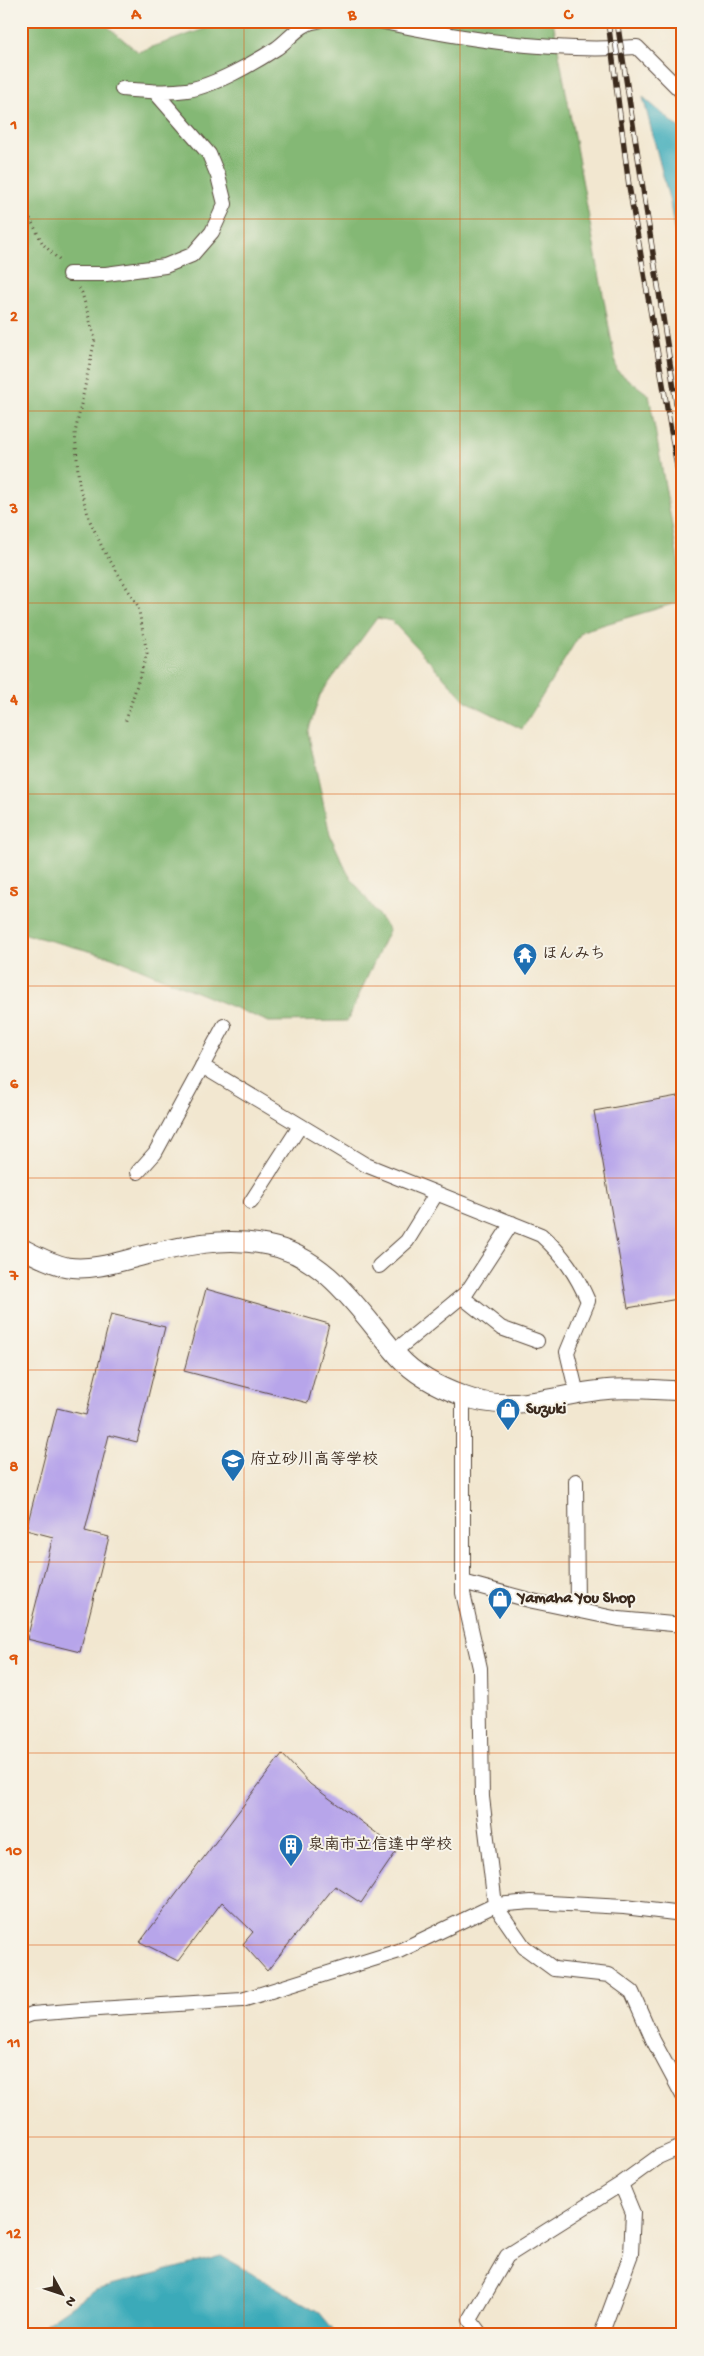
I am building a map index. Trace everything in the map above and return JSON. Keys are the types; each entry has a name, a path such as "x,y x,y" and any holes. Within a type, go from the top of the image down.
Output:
{"street":[{"path":"122,89 155,92 189,90 240,71 279,47 309,22 318,21"},
{"path":"379,21 438,33 532,46 638,47 683,93"},
{"path":"70,274 106,274 165,266 192,255 212,232 225,204 218,176 209,154 155,92"},
{"path":"138,1172 155,1153 224,1026"},
{"path":"202,1066 366,1165 541,1235 564,1256 582,1285 588,1301 567,1352 577,1394"},
{"path":"251,1202 300,1126"},
{"path":"379,1266 407,1241 436,1194"},
{"path":"395,1351 467,1292 512,1223"},
{"path":"21,1248 67,1267 115,1264 205,1242 238,1241 284,1249 321,1270 356,1304 400,1358 436,1385 488,1404 519,1404 614,1389 683,1390"},
{"path":"462,1297 501,1328 537,1341"},
{"path":"463,1396 463,1593 480,1668 482,1797 495,1905 524,1947 554,1969 609,1975 632,1992 653,2040 683,2096"},
{"path":"576,1481 577,1610"},
{"path":"463,1582 619,1619 683,1625"},
{"path":"21,2018 32,2014 242,2000 399,1951 495,1905 531,1902 624,1907 683,1914"},
{"path":"481,2335 470,2320 507,2256 621,2184 658,2157 683,2146"},
{"path":"601,2335 631,2254 633,2213 621,2184"}],"path":[{"path":"21,201 43,244 70,274 82,293 95,339 76,433 79,485 90,521 100,542 138,606 147,654 125,723"}],"green space":[{"path":"21,21 101,21 138,52 213,26 217,21 553,21 617,371 649,395 683,588 683,601 582,631 522,729 466,701 392,621 377,618 320,695 308,732 330,835 347,872 389,930 347,1021 269,1022 112,957 21,933"}],"water":[{"path":"643,97 683,131 683,283 670,203"},
{"path":"221,2256 319,2312 338,2335 29,2335 96,2289"}],"building":[{"path":"683,1095 683,1298 628,1308 594,1111"},
{"path":"206,1289 329,1324 308,1403 184,1371"},
{"path":"111,1314 165,1327 137,1442 109,1435 85,1531 109,1537 80,1652 27,1639 53,1537 26,1530 57,1408 86,1415"},
{"name":"泉南市立信達中学校","path":"282,1754 310,1784 398,1849 361,1903 335,1886 267,1971 243,1944 253,1932 222,1902 178,1961 140,1942"}],"railway":[{"path":"608,21 629,186 683,501"},
{"path":"617,21 683,447"}],"place":[{"name":"ほんみち","path":"525,976"},
{"name":"Suzuki","path":"508,1431"},
{"name":"府立砂川高等学校","path":"233,1482"},
{"name":"Yamaha You Shop","path":"500,1620"},
{"name":"泉南市立信達中学校","path":"291,1867"}]}
